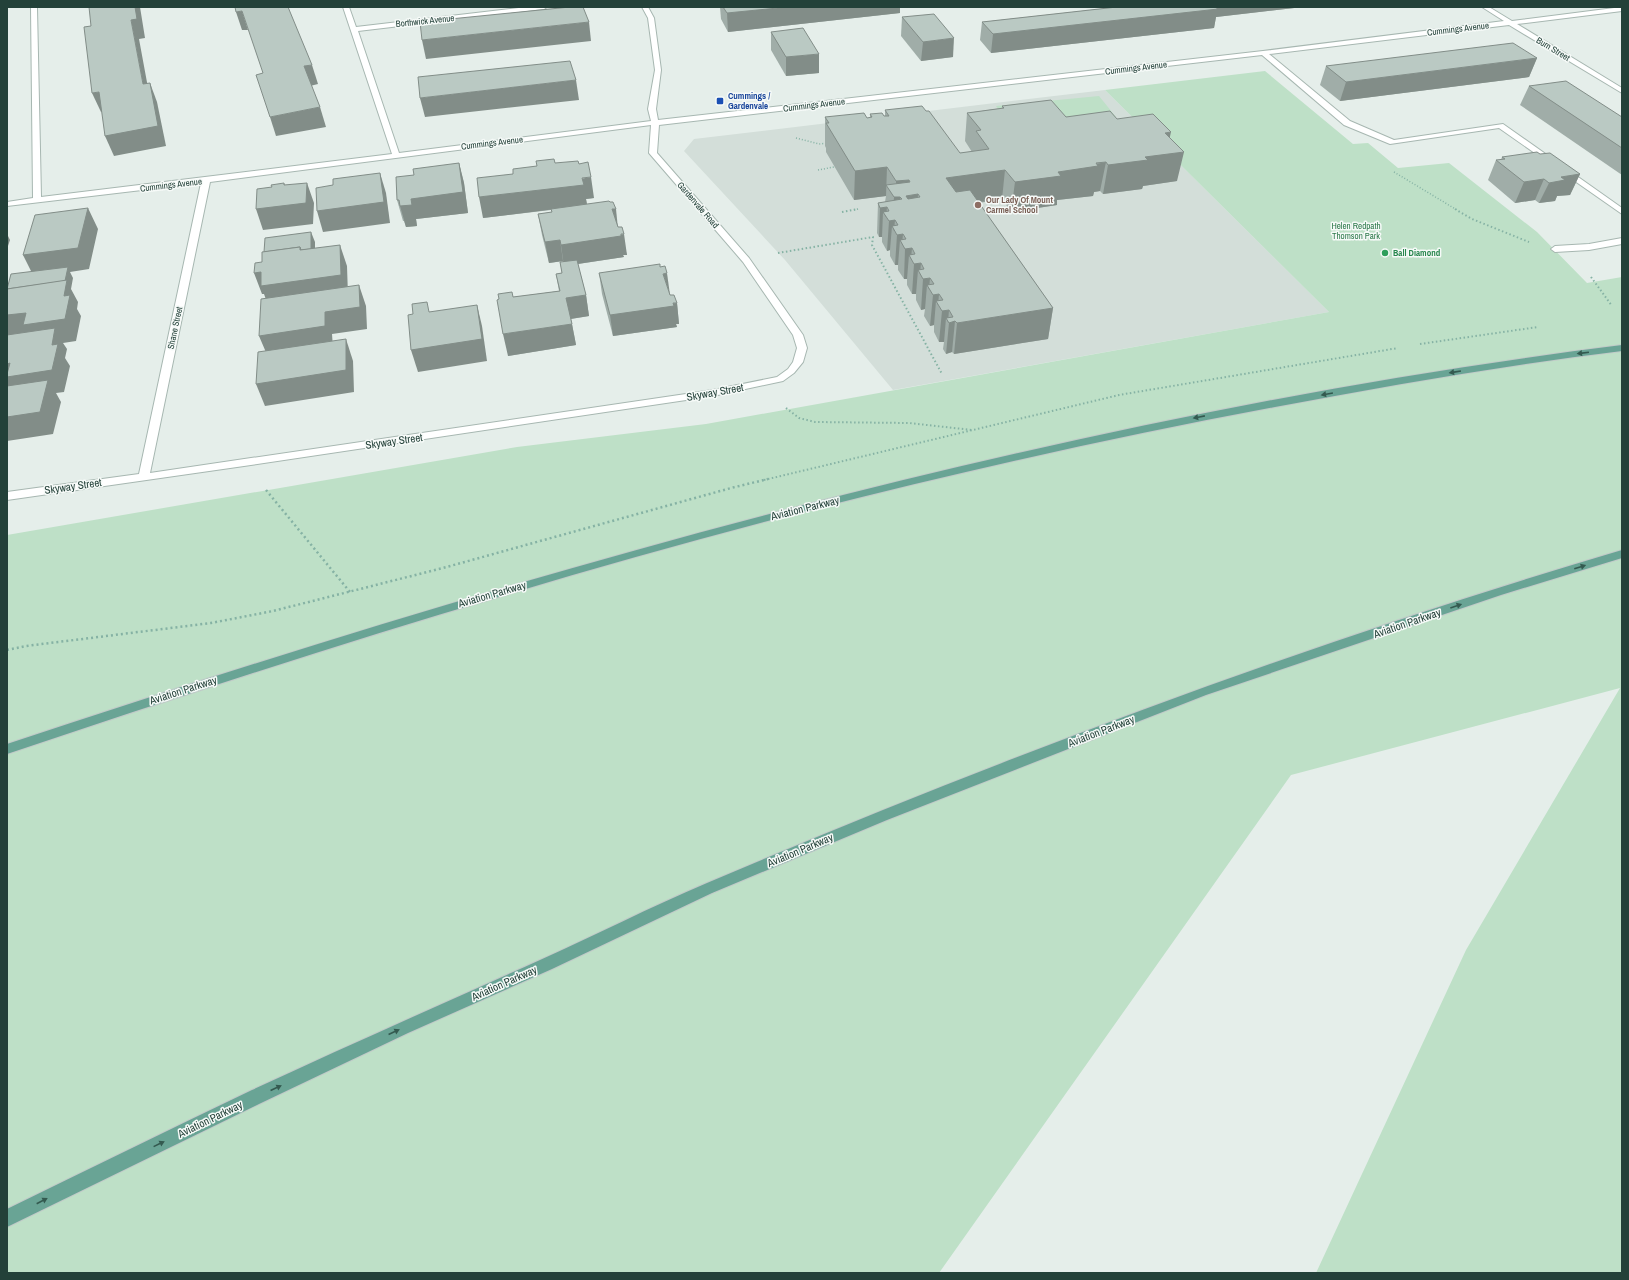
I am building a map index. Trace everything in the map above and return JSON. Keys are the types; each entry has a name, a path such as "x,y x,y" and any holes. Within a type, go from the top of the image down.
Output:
{"main road":[{"name":"Aviation Parkway","path":"7,749 173,693 447,607 706,532 1010,458 1196,418 1431,375 1556,356 1622,348"},
{"name":"Aviation Parkway","path":"7,1218 239,1105 396,1031 546,964 707,889 882,816 1202,692 1497,592 1622,554"}],"street":[{"path":"346,7 393,142 396,155"},
{"name":"Borthwick Avenue","path":"354,29 544,7"},
{"name":"Gardenvale Road","path":"644,7 651,18 658,70 652,109 655,123 653,152 746,260 798,335 802,348 798,362 791,371 780,379"},
{"name":"Burn Street","path":"1484,7 1622,91"},
{"path":"34,8 37,201"},
{"name":"Cummings Avenue","path":"7,204 600,129 1263,53 1622,9"},
{"path":"1263,53 1347,122 1393,142 1500,126 1622,212"},
{"path":"1613,85 1622,84"},
{"name":"Shane Street","path":"144,476 206,180"},
{"path":"1555,249 1589,247 1622,241"},
{"name":"Skyway Street","path":"7,496 244,463 713,393 780,379"}],"path":[{"path":"818,170 834,168"},
{"path":"1390,170 1472,219 1526,242 1555,249"},
{"path":"842,212 858,209"},
{"path":"746,260 774,253 873,238 872,245 942,374"},
{"path":"780,379 784,405 792,416 801,420 831,423 909,423 974,430"},
{"path":"244,463 350,592"}],"shaded area":[{"name":"Our Lady Of Mount Carmel School","path":"1105,90 1329,312 893,390 785,260 684,151 694,139"}],"green space":[{"name":"Helen Redpath Thomson Park","path":"1265,71 1353,144 1368,143 1398,168 1449,163 1537,232 1587,283 1622,277 1622,1273 1316,1273 1466,950 1620,688 1291,775 939,1273 7,1273 7,535 517,447 706,424 1329,312 1105,90"},
{"path":"1099,96 1116,117 1011,127 996,106"}],"building":[{"path":"89,7 135,7 137,19 131,20 143,84 150,83 158,126 105,136 99,92 92,93 84,27 91,26"},
{"path":"235,7 288,7 312,65 304,66 320,107 270,117 256,75 263,73 242,11 236,12"},
{"path":"583,7 589,22 422,40 420,22"},
{"path":"723,7 788,7 727,13"},
{"path":"1117,7 1215,7 1218,9 993,34 982,22"},
{"path":"934,14 954,38 923,42 902,17"},
{"path":"803,28 819,54 786,57 771,32"},
{"path":"1513,43 1537,58 1346,82 1326,66"},
{"path":"570,61 576,80 420,98 418,77"},
{"path":"1566,81 1622,117 1622,148 1529,86"},
{"path":"1051,100 1066,117 1110,111 1117,119 1153,114 1171,132 1165,133 1184,152 1145,157 1148,160 1108,165 1106,162 1096,163 1098,166 1058,172 1061,176 1015,182 1005,170 946,178 956,192 970,190 1053,308 949,323 946,318 953,317 949,310 942,311 936,301 943,300 939,294 933,295 927,285 934,284 930,278 923,279 918,270 924,269 921,263 914,264 909,255 915,254 912,248 905,249 900,240 906,239 903,234 897,235 892,226 898,225 895,220 889,221 883,212 889,211 887,207 880,208 878,203 902,199 900,197 894,197 886,185 910,182 909,180 896,181 887,167 855,171 826,123 829,123 825,117 864,113 867,118 872,117 870,114 882,113 884,116 889,116 885,110 922,106 926,111 929,111 960,153 989,149 976,131 981,130 967,113 1004,108 1002,106","holes":["918,194 920,197 908,199 906,196"]},
{"path":"1537,152 1540,154 1550,153 1580,174 1561,177 1565,180 1549,183 1544,179 1524,182 1496,160 1505,159 1502,157"},
{"path":"554,159 555,163 578,161 579,164 588,162 591,177 582,178 584,185 479,197 477,178 513,174 513,169 537,166 536,161"},
{"path":"459,163 463,192 411,199 412,205 400,206 399,200 397,200 396,177 414,175 413,169"},
{"path":"380,173 384,202 317,211 316,188 333,185 333,179"},
{"path":"284,183 284,185 307,183 306,203 256,209 257,189 272,187 271,185"},
{"path":"609,201 613,202 616,209 612,209 618,227 622,227 624,234 621,234 621,236 561,245 560,240 545,242 538,214 552,212 551,209"},
{"path":"88,208 78,248 23,255 35,215"},
{"path":"311,232 311,249 301,250 300,247 264,252 265,238"},
{"path":"340,245 341,275 261,286 261,272 254,273 255,263 262,262 262,252 300,247 300,250"},
{"path":"577,260 586,295 566,298 572,324 503,334 497,300 499,299 498,294 512,292 513,297 560,291 556,274 562,273 560,262"},
{"path":"660,264 660,267 665,266 667,273 663,274 670,295 674,295 677,303 673,303 674,306 610,315 599,273"},
{"path":"68,267 65,281 7,289 11,274"},
{"path":"67,280 64,296 70,295 65,319 23,325 26,313 7,315 7,289"},
{"path":"359,285 360,307 325,312 325,326 259,336 261,299"},
{"path":"427,302 429,312 477,305 482,339 411,350 408,315 413,314 412,304"},
{"path":"55,328 52,345 58,344 52,370 7,377 10,363 7,364 7,335"},
{"path":"346,339 346,370 256,384 258,352"},
{"path":"48,380 40,412 7,417 7,386"}],"place":[{"name":"Cummings / Gardenvale","path":"720,101"},
{"name":"Our Lady Of Mount Carmel School","path":"978,205"},
{"name":"Ball Diamond","path":"1385,253"}]}
